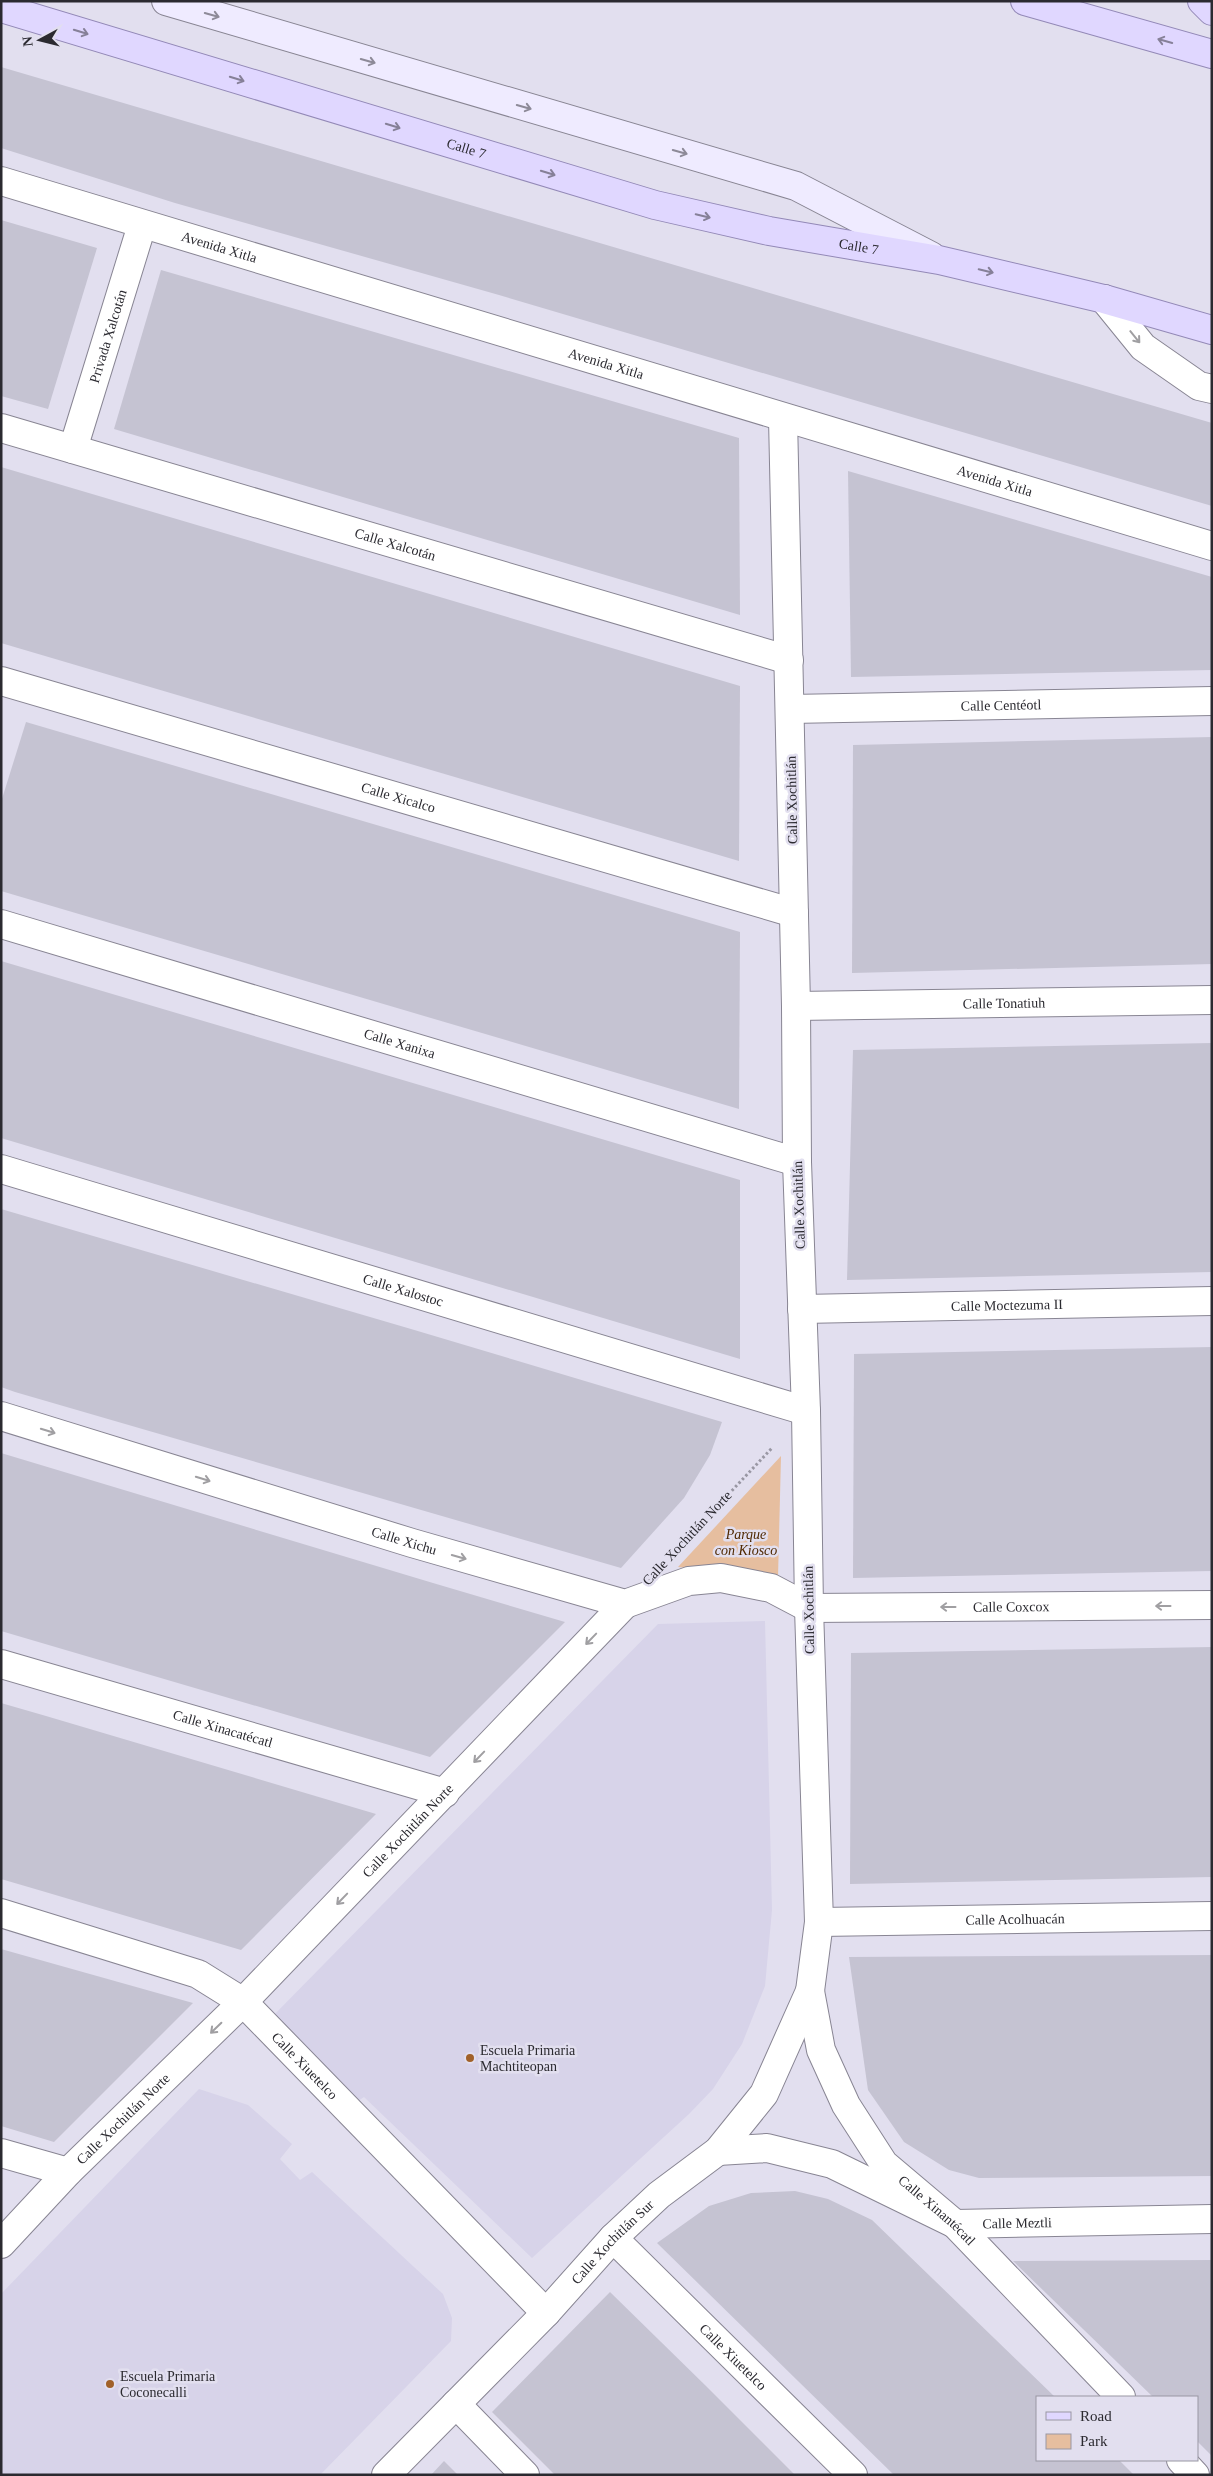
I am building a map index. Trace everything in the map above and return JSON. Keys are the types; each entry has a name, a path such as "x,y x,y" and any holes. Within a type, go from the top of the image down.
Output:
{"main road":[{"name":"Calle 7","path":"166,1 796,186 939,260"},
{"path":"1024,1 1212,54"},
{"path":"1202,1 1212,11"},
{"name":"Calle 7","path":"1,8 655,205 769,231 939,260 1104,300 1212,330"}],"street":[{"name":"Avenida Xitla","path":"1,182 1212,546"},
{"name":"Privada Xalcotán","path":"73,449 142,225"},
{"path":"1104,300 1143,347 1199,386 1212,389"},
{"name":"Calle Xochitlán","path":"783,418 796,1006 797,1162 806,1411 808,1608 819,1922 810,1991"},
{"name":"Calle Xalcotán","path":"1,428 789,660"},
{"name":"Calle Xicalco","path":"2,683 794,913"},
{"name":"Calle Centéotl","path":"790,709 1212,701"},
{"name":"Calle Xanixa","path":"1,924 797,1162"},
{"name":"Calle Tonatiuh","path":"796,1006 1212,1000"},
{"name":"Calle Xalostoc","path":"1,1169 806,1411"},
{"name":"Calle Moctezuma II","path":"802,1309 1212,1301"},
{"name":"Calle Xichu","path":"1,1416 412,1544 625,1604"},
{"path":"625,1604 689,1581 721,1578 771,1588 808,1608"},
{"name":"Calle Xochitlán Norte","path":"1,2244 68,2172 243,2002 625,1604"},
{"name":"Calle Coxcox","path":"808,1608 1212,1605"},
{"name":"Calle Xinacatécatl","path":"1,1664 445,1793"},
{"name":"Calle Xiuetelco","path":"1,1913 198,1974 243,2002 546,2313"},
{"name":"Calle Acolhuacán","path":"819,1922 1212,1916"},
{"name":"Calle Xochitlán Sur","path":"386,2475 546,2313 613,2238 659,2195 718,2151 764,2094 810,1991"},
{"name":"Calle Xinantécatl","path":"810,1991 821,2050 846,2104 884,2164 955,2224 1120,2396"},
{"name":"Calle Meztli","path":"718,2151 767,2148 832,2164 955,2224 1212,2219"},
{"path":"1,2153 68,2172"},
{"name":"Calle Xiuetelco","path":"613,2238 853,2475"},
{"path":"456,2404 525,2475"},
{"path":"1182,2461 1195,2475"}],"path":[{"name":"Calle Xochitlán Norte","path":"672,1554 806,1411"}],"shaded area":[{"path":"765,1621 772,1910 765,1986 742,2044 713,2089 689,2114 532,2258 364,2097 355,2103 269,2020 658,1624"},
{"path":"199,2089 248,2105 292,2144 280,2159 300,2180 312,2172 443,2294 452,2318 451,2341 320,2475 1,2475 1,2294"}],"green space":[{"name":"Parque con Kiosco","path":"781,1456 778,1578 678,1567"}],"building":[{"path":"1,67 1212,423 1212,506 499,295 175,203 1,148"},
{"path":"1,220 97,248 48,409 1,396"},
{"path":"161,270 739,438 740,615 114,429"},
{"path":"1,467 740,686 739,861 1,643"},
{"path":"848,471 1212,577 1212,670 851,677"},
{"path":"26,722 740,932 739,1109 1,891 1,802"},
{"path":"1212,737 1212,964 852,973 853,745"},
{"path":"1,961 740,1180 740,1359 1,1138"},
{"path":"1212,1043 1212,1272 847,1280 853,1050"},
{"path":"1,1209 722,1422 710,1455 684,1498 621,1568 15,1392 1,1387"},
{"path":"1212,1347 1212,1571 853,1578 854,1354"},
{"path":"1,1453 565,1622 430,1757 1,1631"},
{"path":"1212,1647 1212,1877 850,1884 851,1653"},
{"path":"1,1703 376,1814 241,1950 1,1879"},
{"path":"1,1949 193,2003 54,2142 1,2126"},
{"path":"1212,1955 1212,2176 979,2178 949,2170 904,2142 868,2090 849,1957"},
{"path":"795,2191 828,2199 872,2220 1054,2396 1036,2396 1036,2461 1120,2461 1134,2475 894,2475 657,2243 709,2206 751,2193"},
{"path":"1212,2260 1212,2456 1198,2442 1198,2396 1152,2396 1013,2261"},
{"path":"610,2292 795,2475 555,2475 492,2412"},
{"path":"444,2461 458,2475 431,2475"}],"place":[{"name":"Escuela Primaria Machtiteopan","path":"470,2058"},
{"name":"Escuela Primaria Coconecalli","path":"110,2384"}]}
